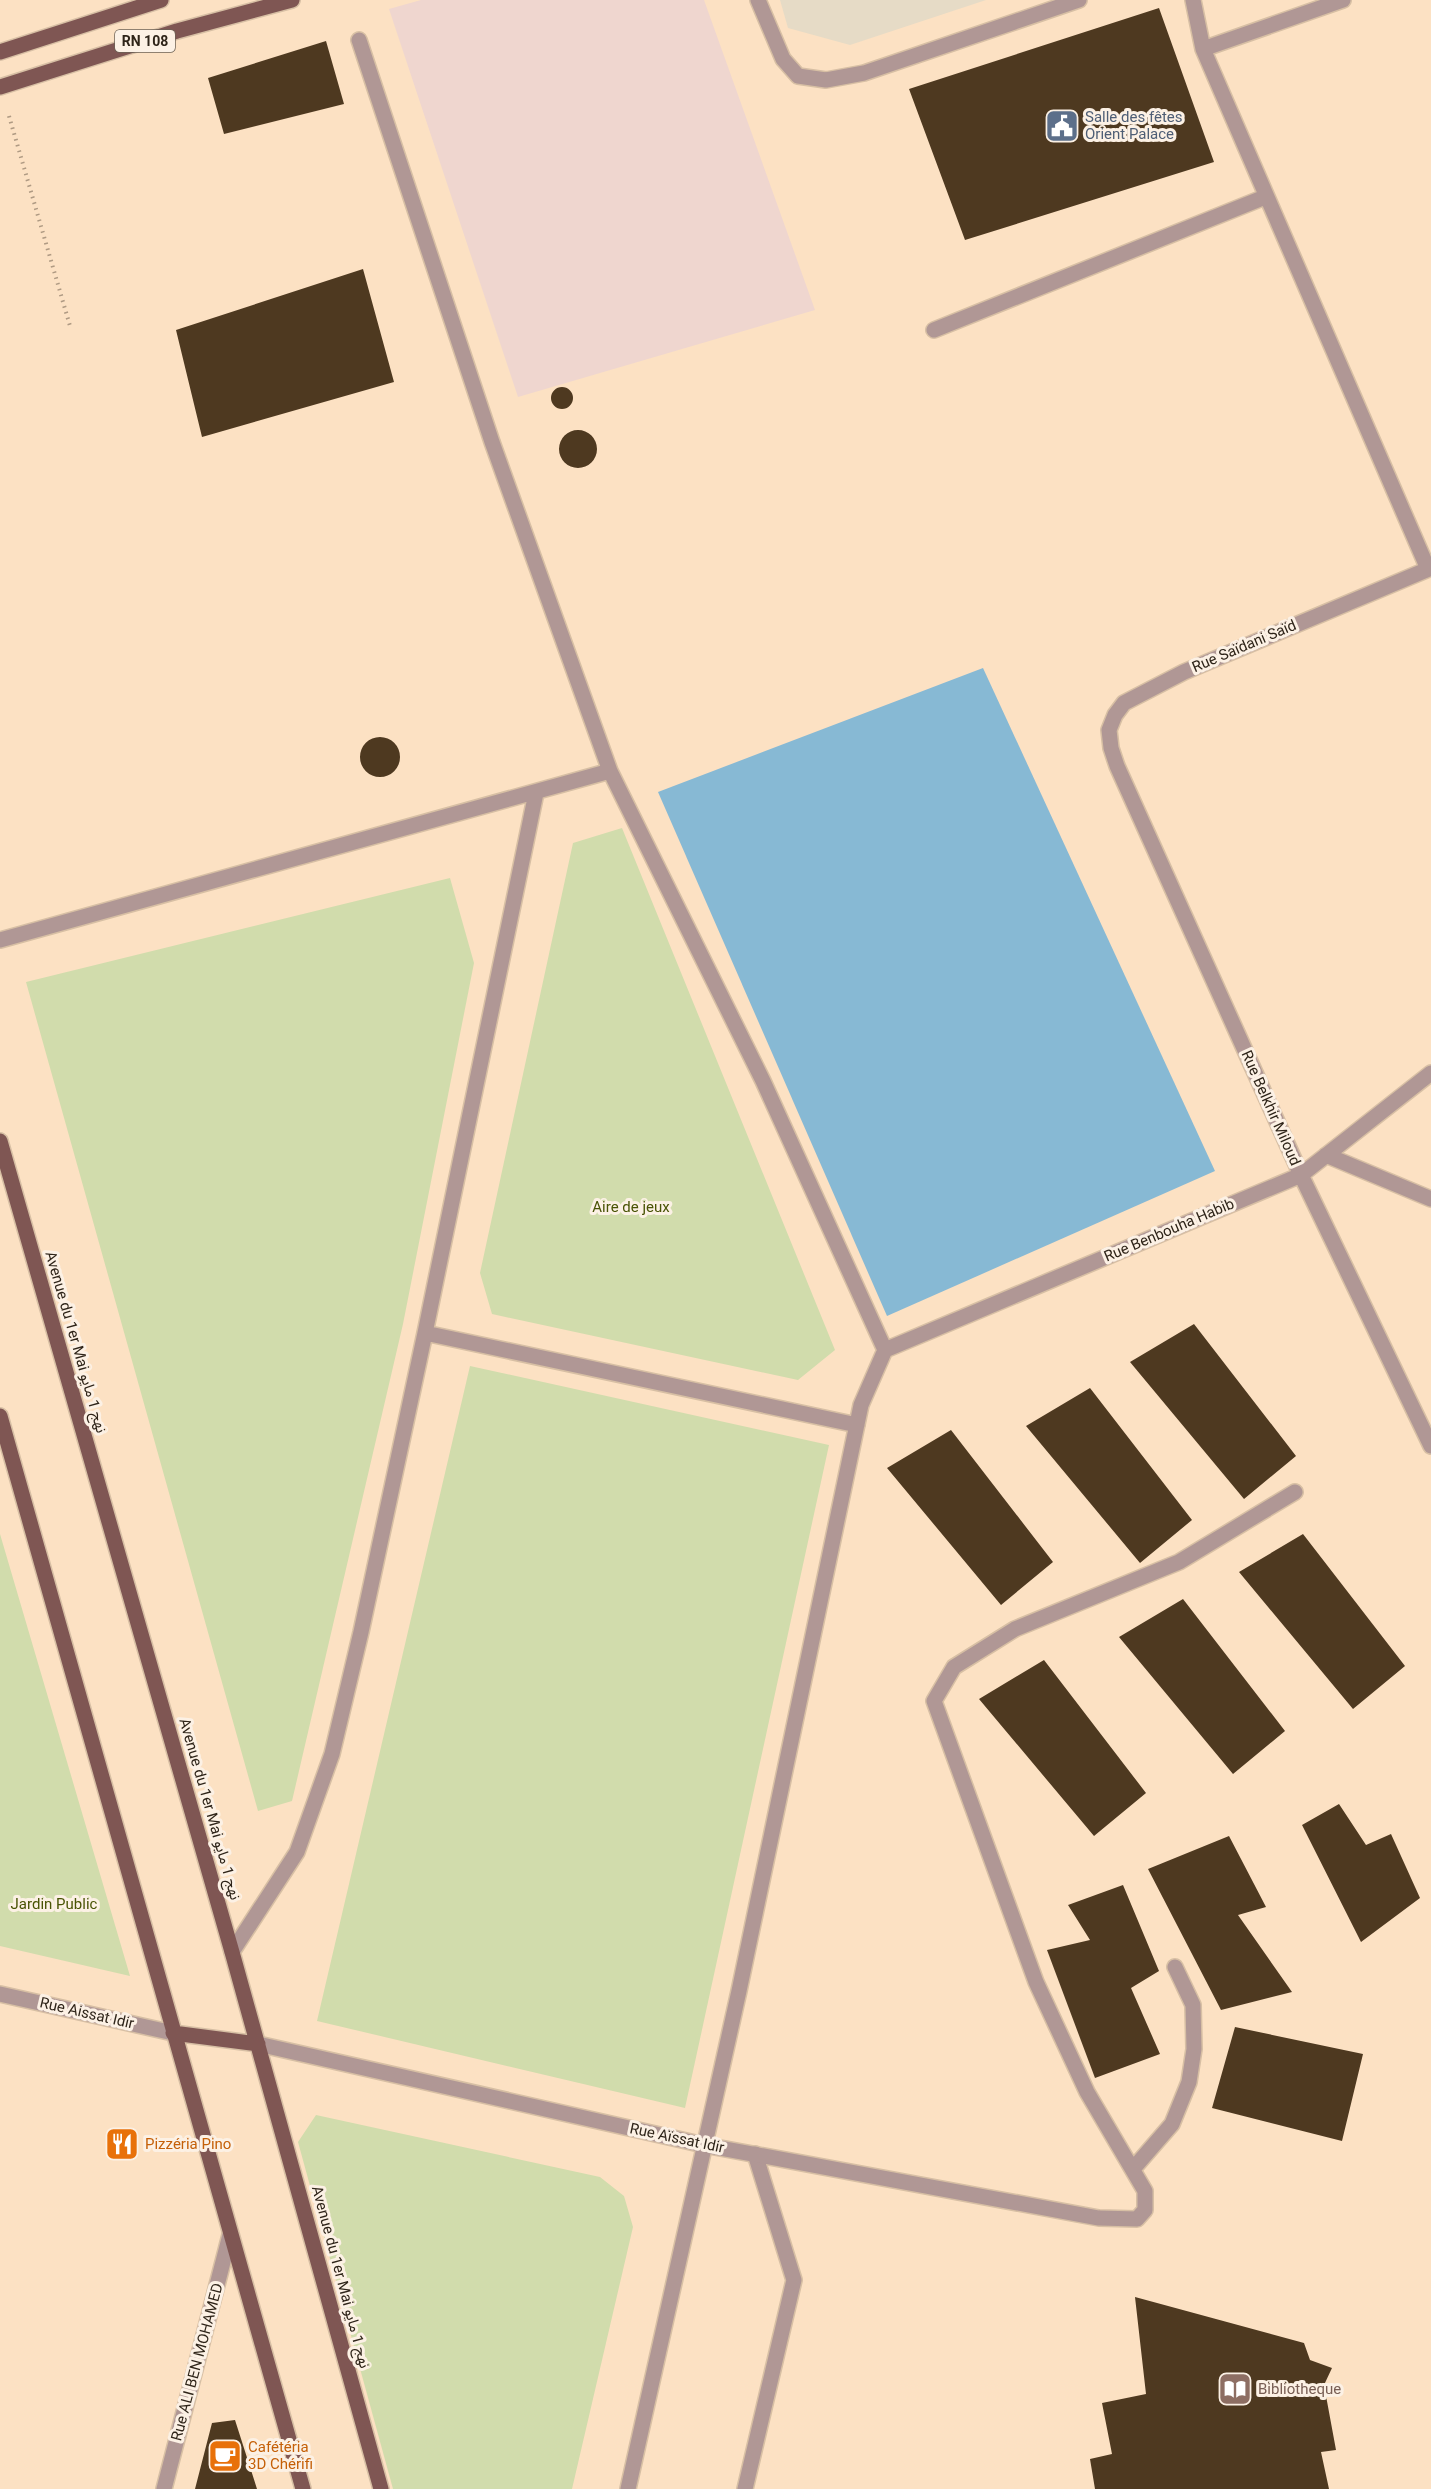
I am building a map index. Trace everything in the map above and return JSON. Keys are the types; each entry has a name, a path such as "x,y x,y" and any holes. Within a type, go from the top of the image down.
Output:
{"main road":[{"name":"RN 108","path":"0,52 161,0"},
{"name":"RN 108","path":"0,87 177,31 292,0"},
{"name":"Avenue du 1er Mai نهج 1 مايو","path":"0,1141 232,1952 381,2489"},
{"path":"0,1416 303,2489"},
{"path":"173,2033 258,2044"}],"street":[{"path":"758,0 783,59 798,76 826,80 864,73 1078,0"},
{"path":"1192,0 1203,49 1265,196 1429,568"},
{"path":"1203,49 1343,0"},
{"path":"359,40 492,442 610,771 763,1081 885,1350 861,1405 740,1992 628,2489"},
{"path":"934,330 1265,196"},
{"name":"Rue Saïdani Saïd","path":"1117,766 1110,748 1108,730 1124,703 1184,672 1429,568"},
{"name":"Rue Belkhir Miloud","path":"1117,766 1301,1175 1431,1446"},
{"path":"0,940 610,771"},
{"path":"232,1952 297,1852 332,1754 361,1632 425,1333 536,793"},
{"name":"Rue Benbouha Habib","path":"885,1350 1301,1175 1431,1073"},
{"path":"1326,1155 1431,1199"},
{"path":"425,1333 858,1425"},
{"path":"1175,1967 1193,2005 1194,2049 1189,2082 1172,2124 1133,2169 1087,2092 1036,1982 934,1701 954,1667 1015,1629 1179,1562 1295,1492"},
{"name":"Rue Aissat Idir","path":"0,1994 173,2033"},
{"name":"Rue Aïssat Idir","path":"258,2044 704,2145 1099,2217 1137,2219 1145,2210 1145,2191 1133,2169"},
{"path":"744,2489 794,2280 755,2154"},
{"name":"Rue ALI BEN MOHAMED","path":"165,2489 230,2235"}],"path":[{"path":"0,87 70,326"}],"shaded area":[{"path":"421,0 704,0 815,310 518,397 389,9"},
{"path":"780,0 986,0 850,45 788,28"}],"green space":[{"name":"Aire de jeux","path":"622,828 835,1350 798,1380 492,1314 480,1273 573,843"},
{"path":"450,878 474,963 403,1324 292,1801 258,1811 26,982"},
{"path":"470,1366 829,1445 685,2108 317,2021"},
{"name":"Jardin Public","path":"0,1534 130,1976 0,1946"},
{"path":"316,2115 600,2177 624,2196 633,2227 572,2489 393,2489 298,2142"}],"water":[{"path":"983,668 1215,1171 887,1316 658,792"}],"building":[{"name":"Salle des fêtes Orient Palace","path":"1159,8 1214,162 965,240 909,89"},
{"path":"326,41 344,104 224,134 208,78"},
{"path":"363,269 394,382 202,437 176,330"},
{"path":"558,387 566,387 573,394 573,402 566,409 558,409 551,402 551,394"},
{"path":"578,430 591,436 597,449 591,462 578,468 565,462 559,449 565,436"},
{"path":"380,737 388,738 394,743 399,749 399,765 394,771 388,776 380,777 372,776 366,771 361,765 360,757 361,749 366,743 372,738"},
{"path":"1194,1324 1296,1456 1244,1499 1130,1362"},
{"path":"1090,1388 1192,1520 1140,1563 1026,1426"},
{"path":"951,1430 1053,1562 1001,1605 887,1468"},
{"path":"1303,1534 1405,1666 1353,1709 1239,1572"},
{"path":"1183,1599 1285,1731 1233,1774 1119,1637"},
{"path":"1044,1660 1146,1793 1094,1836 979,1699"},
{"path":"1339,1804 1366,1845 1391,1834 1420,1898 1361,1942 1302,1825"},
{"path":"1229,1836 1266,1907 1238,1915 1292,1992 1221,2010 1148,1869"},
{"path":"1123,1885 1159,1971 1131,1988 1160,2054 1095,2078 1047,1950 1090,1940 1068,1905"},
{"path":"1235,2027 1363,2054 1342,2141 1212,2108"},
{"name":"Bibliotheque","path":"1135,2297 1304,2343 1310,2360 1332,2368 1324,2385 1336,2450 1321,2452 1329,2489 1095,2489 1090,2459 1112,2454 1102,2403 1146,2394"},
{"name":"Cafétéria 3D Chérifi","path":"235,2420 257,2489 195,2489 212,2423"}],"place":[{"name":"Salle des fêtes Orient Palace","path":"1062,126"},
{"name":"Pizzéria Pino","path":"122,2144"},
{"name":"Bibliotheque","path":"1235,2389"},
{"name":"Cafétéria 3D Chérifi","path":"225,2456"}]}
